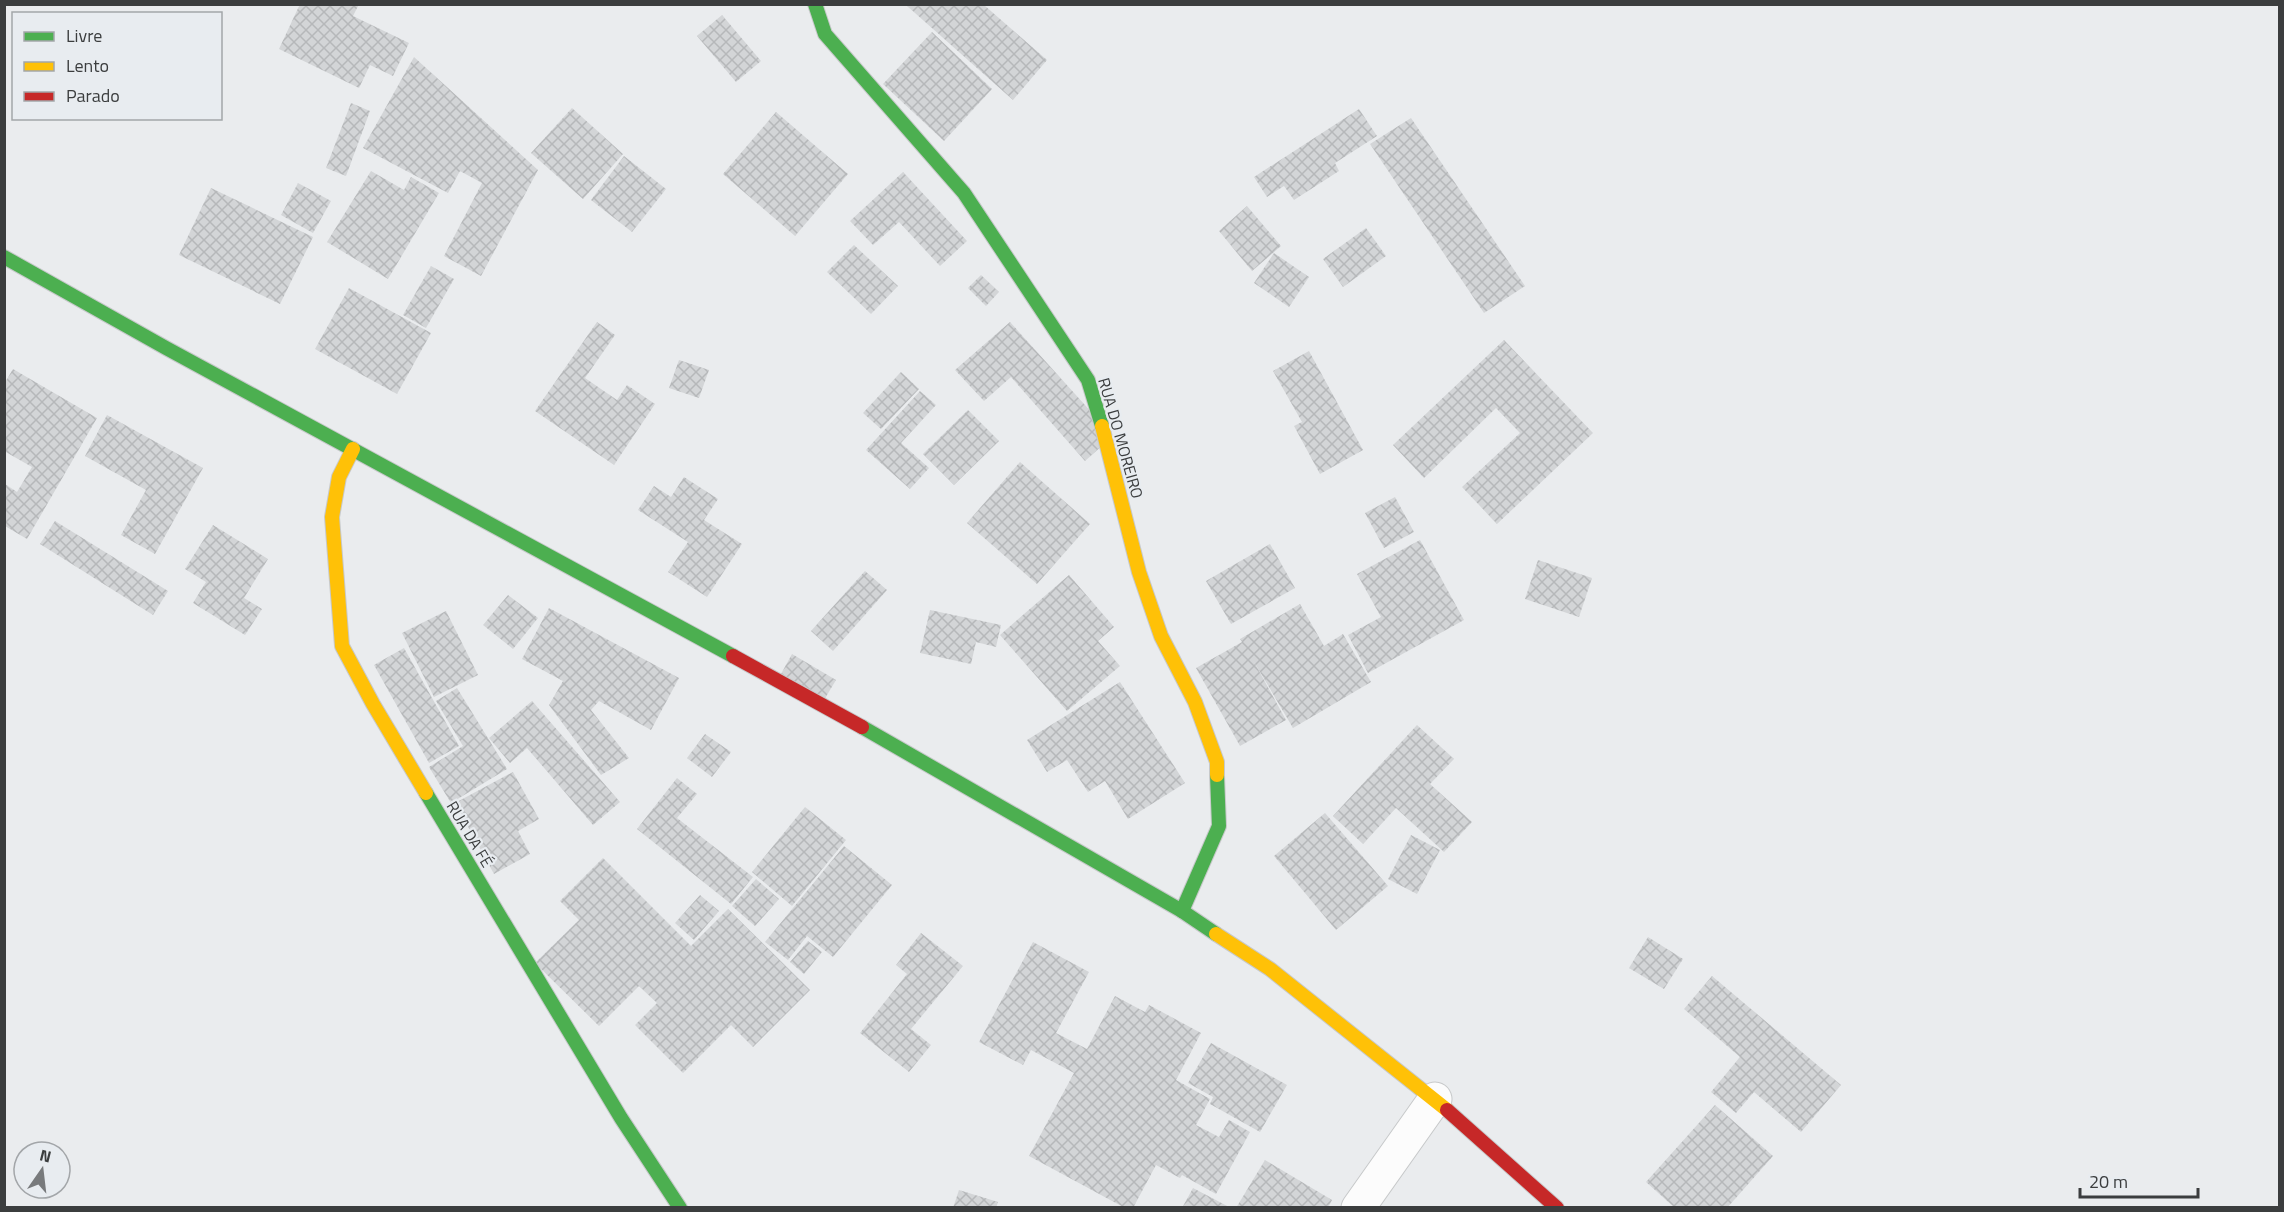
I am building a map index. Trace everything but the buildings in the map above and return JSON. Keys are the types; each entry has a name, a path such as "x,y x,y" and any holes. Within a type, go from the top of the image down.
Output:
{"street":[{"name":"RUA DO MOREIRO","path":"814,4 825,34 964,193 1088,380 1111,456 1139,572 1161,636 1195,702 1217,762 1219,826 1182,911"},
{"path":"4,256 166,348 843,716 1182,911 1270,969 1436,1099 1557,1208"},
{"name":"RUA DA FÉ","path":"353,449 339,477 332,517 342,646 373,704 615,1108 680,1208"},
{"path":"1358,1208 1436,1099"}],"traffic: fast":[{"path":"815,4 825,34 964,193 1088,380 1102,426"},
{"path":"4,257 166,348 733,656"},
{"path":"862,727 1182,911 1216,934"},
{"path":"1182,911 1219,826 1217,775"},
{"path":"426,793 621,1118 680,1208"}],"traffic: slow":[{"path":"1102,426 1139,572 1161,636 1195,702 1217,762 1217,775"},
{"path":"353,449 339,477 332,517 342,646 373,704 426,793"},
{"path":"1216,934 1270,969 1447,1110"}],"traffic: jam":[{"path":"733,656 862,727"},
{"path":"1447,1110 1557,1208"}]}
